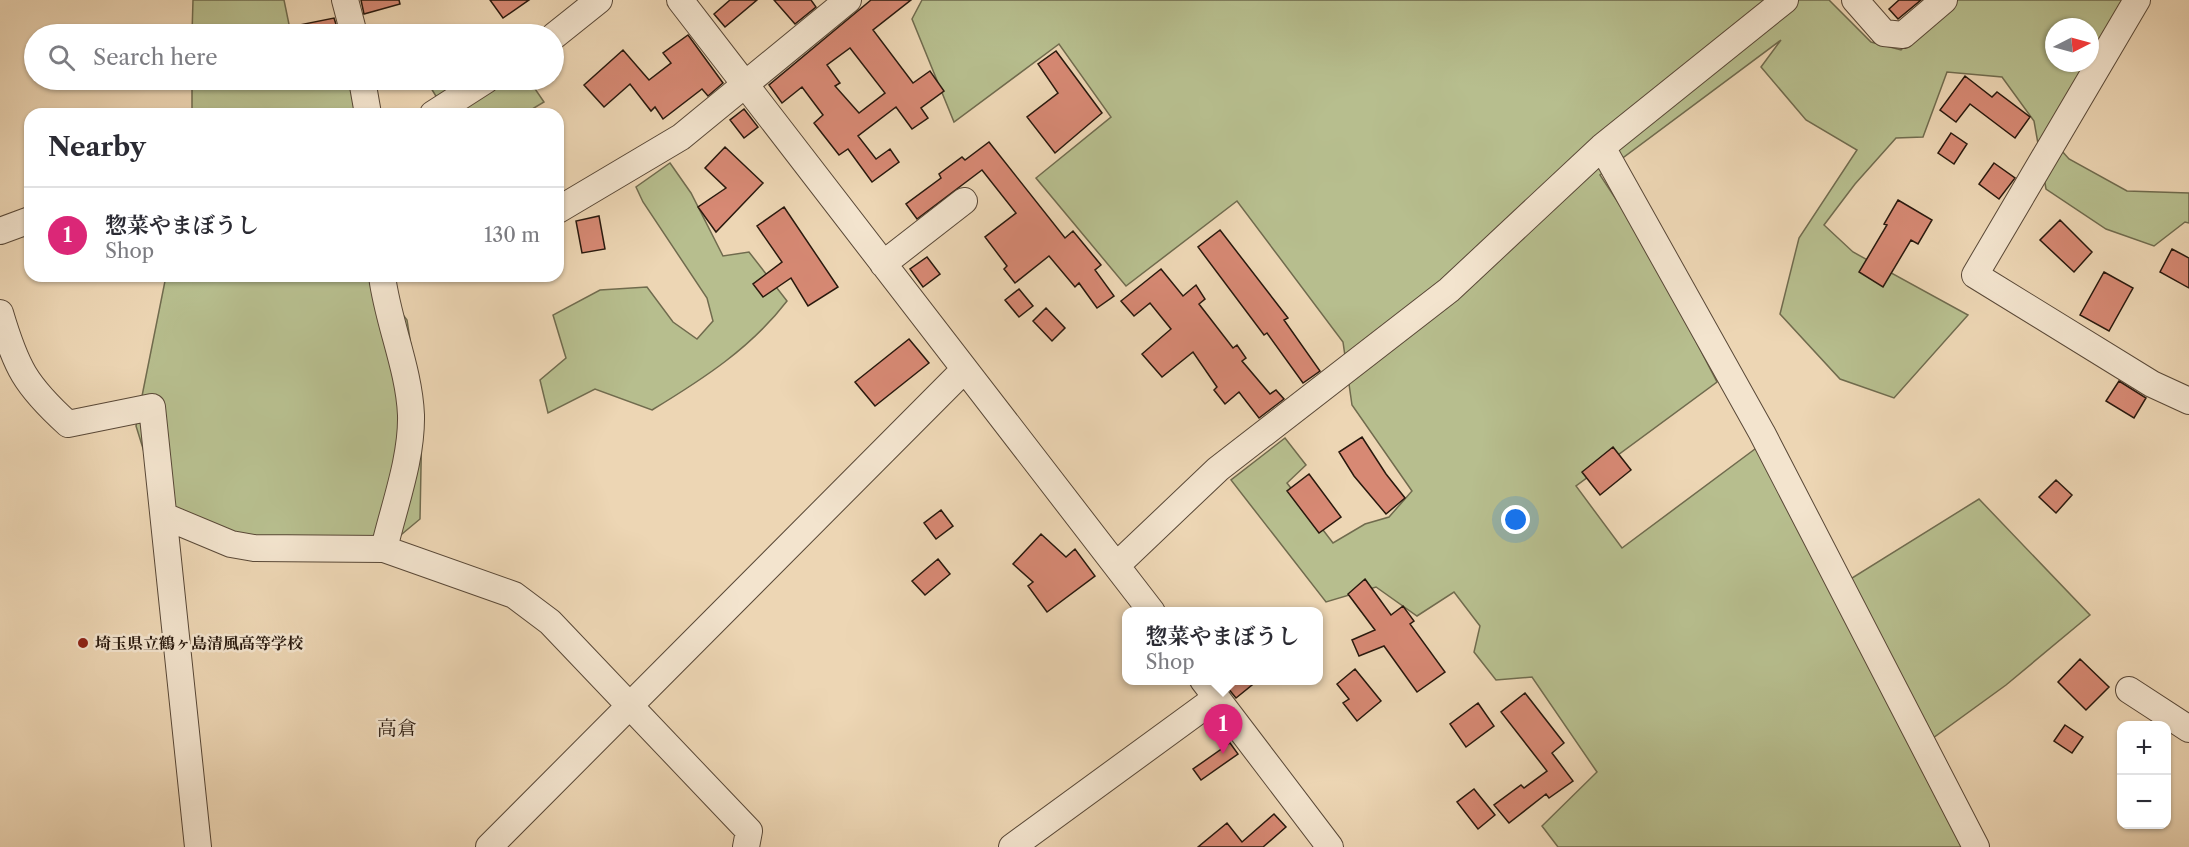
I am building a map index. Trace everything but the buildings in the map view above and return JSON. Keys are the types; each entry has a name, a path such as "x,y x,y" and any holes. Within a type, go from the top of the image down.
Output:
{"street":[{"path":"345,0 351,24"},
{"path":"564,28 599,0"},
{"path":"680,0 1148,607"},
{"path":"564,206 681,137 848,0"},
{"path":"1117,564 1218,469 1449,290 1602,147 1785,0"},
{"path":"1855,0 1884,33 1903,35 1944,0"},
{"path":"2137,0 1975,275 2152,384 2189,400"},
{"path":"364,90 368,108"},
{"path":"442,108 470,90"},
{"path":"1602,147 1762,433 1976,847"},
{"path":"883,264 964,201"},
{"path":"0,231 24,222"},
{"path":"383,282 387,309 408,388 411,413 411,438 384,549"},
{"path":"0,313 14,359 38,397 68,424 152,407 198,847"},
{"path":"489,847 964,370"},
{"path":"164,516 231,544 254,548 384,549 514,595 550,622 630,703 749,831 746,847"},
{"path":"1012,847 1210,689 1330,847"},
{"path":"2129,690 2189,729"}],"green space":[{"path":"193,0 284,0 289,24 192,24"},
{"path":"922,0 1829,0 1871,42 1901,50 1952,0 2124,0 2099,41 2099,18 2045,18 2045,72 2081,72 2045,132 2069,159 2127,191 2189,193 2189,223 2185,222 2154,246 2106,229 2046,189 2034,121 2002,77 1947,72 1923,137 1896,138 1855,184 1824,225 1853,252 1968,315 1894,398 1840,379 1780,314 1799,238 1857,150 1806,120 1761,67 1781,40 1600,175 1646,245 1717,382 1576,486 1622,548 1759,446 1849,580 1979,499 2090,615 2006,685 1918,749 1969,847 1558,847 1542,826 1597,772 1532,677 1496,680 1474,652 1480,626 1454,592 1417,616 1376,587 1326,602 1231,480 1285,438 1306,465 1287,483 1333,543 1365,524 1389,517 1412,491 1352,405 1343,342 1237,201 1126,286 1036,178 1111,117 1059,44 954,122 912,19"},
{"path":"192,90 364,90 367,108 192,108"},
{"path":"432,90 536,90 544,102 534,108 443,108"},
{"path":"670,163 691,193 723,256 749,252 787,301 758,334 742,348 708,374 652,410 595,389 548,413 540,380 566,358 553,315 600,290 647,287 673,322 697,339 713,321 707,298 643,202 636,187"},
{"path":"165,282 378,282 407,320 422,417 420,519 384,549 254,548 164,516 136,426"}],"place":[{"name":"埼玉県立鶴ヶ島清風高等学校","path":"83,643"},
{"name":"惣菜やまぼうし","path":"1223,754"}],"district":[{"name":"高倉","path":"397,728"}]}
